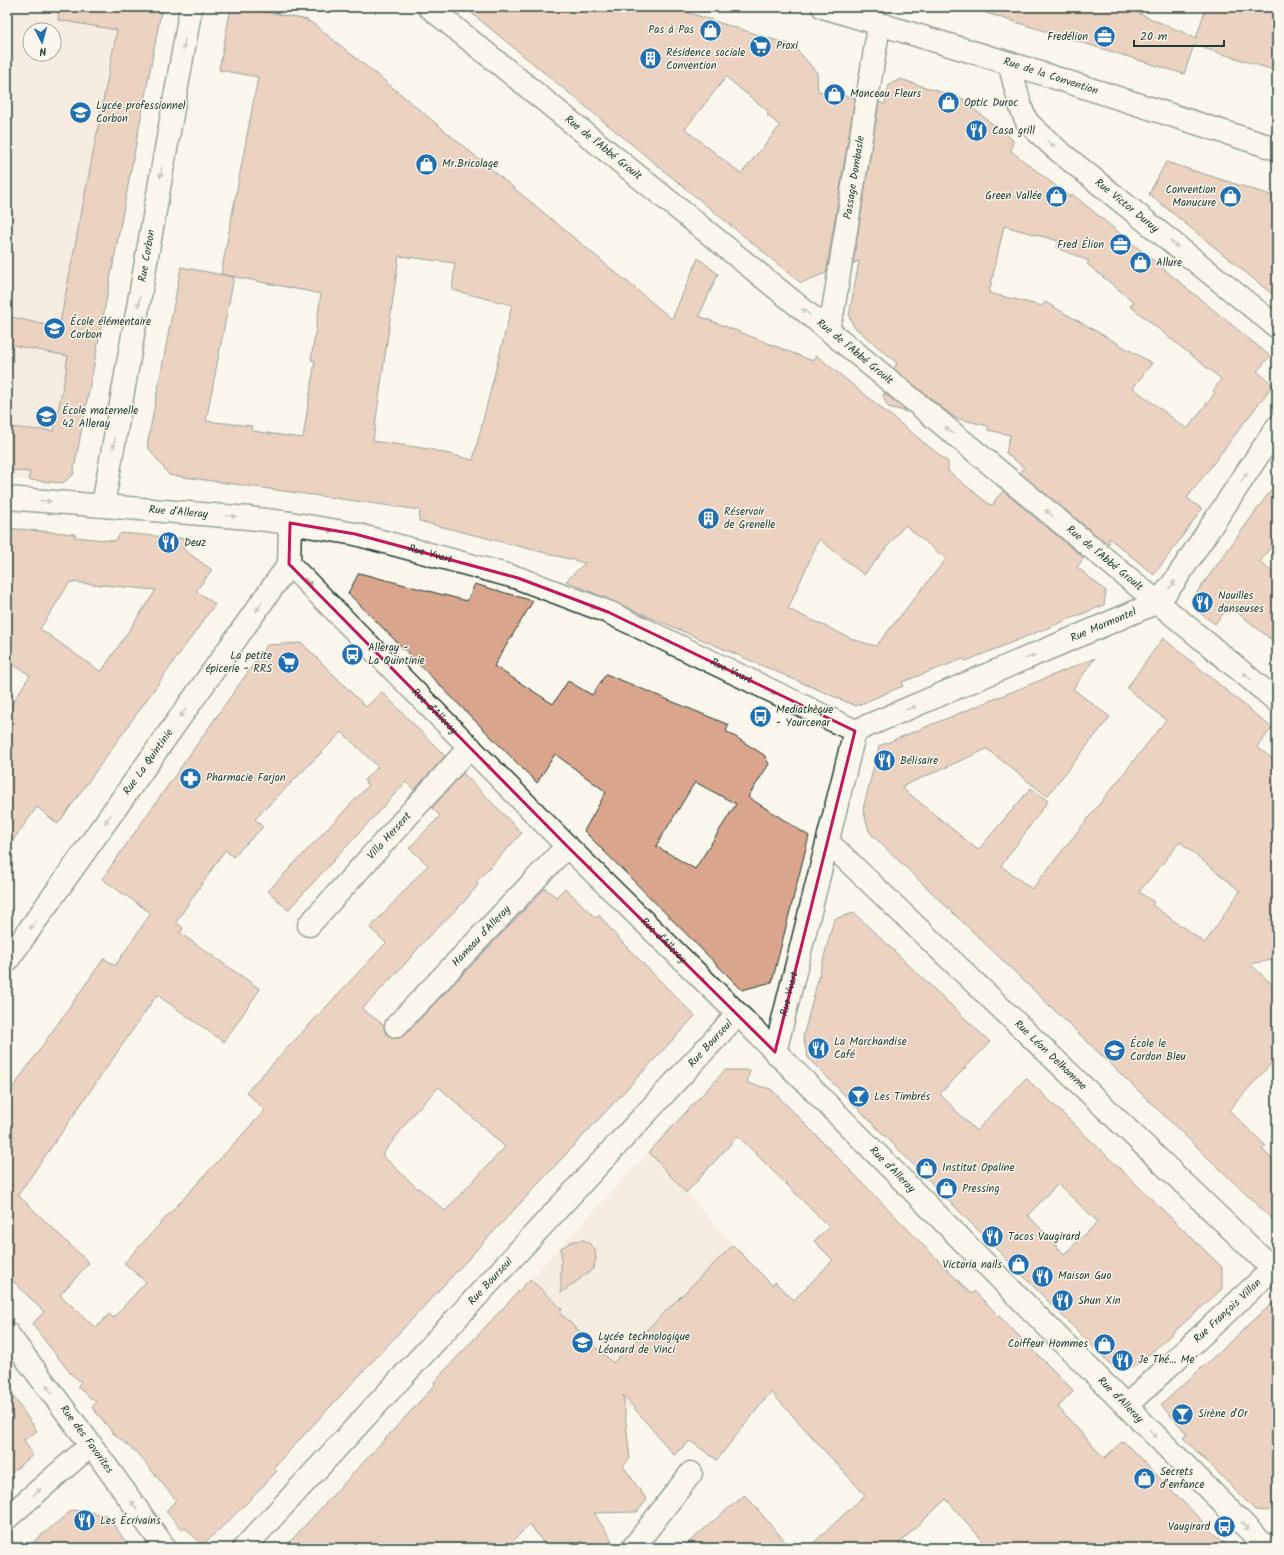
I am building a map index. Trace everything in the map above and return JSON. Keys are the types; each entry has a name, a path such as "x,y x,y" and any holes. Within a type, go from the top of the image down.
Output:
{"street":[{"name":"Rue Corbon","path":"103,505 191,7"},
{"name":"Rue de l'Abbé Groult","path":"429,7 827,329 1277,701"},
{"name":"Rue de la Convention","path":"823,7 854,12 878,25 1009,63 1277,148"},
{"name":"Passage Dombasle","path":"827,329 833,311 878,25"},
{"name":"Rue Victor Duruy","path":"1009,63 1021,108 1027,122 1055,148 1277,327"},
{"name":"Rue Marmontel","path":"855,731 1158,602 1174,582 1277,427"},
{"name":"Rue d'Alleray","path":"7,498 103,505 290,523"},
{"path":"290,523 290,564"},
{"name":"Rue Yvart","path":"290,523 355,534 518,578 608,612 855,731 776,1052"},
{"name":"Rue d'Alleray","path":"290,564 567,846 776,1052 1267,1548"},
{"name":"Rue La Quintinie","path":"7,961 290,564"},
{"name":"Villa Hersent","path":"309,925 470,747"},
{"name":"Rue Léon Delhomme","path":"828,842 1275,1267"},
{"name":"Hameau d'Alleray","path":"396,1026 567,846"},
{"name":"Rue Bourseul","path":"244,1548 738,1014"},
{"name":"Rue François Villon","path":"1126,1406 1275,1267"},
{"name":"Rue des Favorites","path":"7,1333 91,1445 165,1548"},
{"path":"7,1518 91,1445"},
{"path":"633,1548 691,1473"},
{"path":"1271,1548 1277,1543"}],"highlighted area":[{"path":"290,523 355,534 518,578 608,612 855,731 775,1052 567,846 289,564"}],"shaded area":[{"name":"Lycée professionnel Corbon","path":"7,7 119,7 161,15 73,475 62,483 7,479"},
{"name":"Lycée technologique Léonard de Vinci","path":"649,1152 762,1275 579,1459 284,1548 435,1385 434,1382"}],"building":[{"path":"59,7 162,7 73,475 63,483 29,480 30,472 7,470 7,427 54,431 68,356 7,344 7,316 59,328 117,30 58,20"},
{"path":"231,7 251,11 251,9 308,20 308,22 311,22 386,82 672,319 698,258 718,274 699,316 813,361 816,355 948,462 948,471 990,505 994,504 995,500 1003,491 1084,558 1077,567 1106,591 1104,605 966,661 963,659 902,682 903,686 856,706 566,581 585,563 419,521 420,510 169,475 147,446 181,267 234,277 206,421 252,426 252,431 303,438 315,361 311,360 321,294 221,274 258,77 219,70","holes":["399,256 455,263 452,290 512,305 473,460 429,449 373,441","905,525 946,559 876,646 855,640 788,609 819,539 864,575"]},
{"path":"464,7 670,7 794,46 817,73 818,91 855,98 826,273 801,283","holes":["726,77 769,112 767,115 780,126 741,174 685,129"]},
{"path":"987,7 1124,7 1196,38 1206,7 1277,7 1277,71 1194,45 1184,74 986,13"},
{"path":"900,79 966,100 966,103 1013,140 1011,151 1070,197 1072,194 1270,356 1257,371 1273,385 1187,498 1202,509 1154,575 1109,538 1109,544 1100,538 1020,473 1024,468 1006,453 1010,435 988,430 988,426 955,418 894,369 897,363 854,327 849,316 859,261 853,263 879,102 885,104 889,85","holes":["1004,226 1059,241 1057,248 1089,261 1087,264 1134,302 1130,306 1221,379 1213,391 1215,393 1187,429 1133,388 1152,363 1045,302 1042,306 989,293"]},
{"path":"1166,162 1277,197 1277,298 1149,194"},
{"path":"884,393 908,412 888,407 883,396"},
{"path":"1277,482 1277,538 1260,562 1277,576 1277,644 1229,606 1215,624 1196,610 1195,595"},
{"path":"7,528 75,534 75,537 115,541 121,533 189,539 183,549 212,570 196,591 215,604 58,824 37,807 7,849 7,712 30,675 7,661","holes":["70,582 156,590 101,672 40,629"]},
{"path":"359,573 467,601 475,584 533,601 494,666 553,704 568,681 592,695 606,674 729,725 726,731 764,755 769,764 748,797 809,836 772,982 742,990 584,831 606,792 555,754 537,783 348,593","holes":["695,782 736,804 695,869 656,846"]},
{"path":"1163,638 1272,728 1257,747 1277,762 1277,959 1250,964 1277,989 1277,1057 1229,1110 1266,1146 1262,1149 1277,1164 1277,1224 869,831 863,809 879,746 1095,658 1073,689 1110,717 1047,796 987,749 901,787 978,850 1031,788 1048,801 1001,866 1032,889 1166,720 1127,688","holes":["1180,842 1240,891 1205,943 1152,905 1154,902 1139,892"]},
{"path":"302,643 366,707 382,692 445,756 414,790 406,782 288,910 268,891 368,786 364,780 378,767 342,732 255,819 263,827 233,857 225,850 176,922 183,928 180,933 260,989 224,1042 157,995 18,1195 89,1263 60,1295 96,1328 109,1314 113,1318 146,1282 124,1263 265,1110 246,1092 386,943 370,928 428,865 409,848 440,816 432,808 463,773 522,833 476,882 478,885 464,902 427,938 405,964 362,1009 384,1025 384,1030 388,1035 393,1038 399,1038 405,1035 545,888 556,897 565,888 596,918 599,915 618,938 695,1016 273,1468 277,1471 250,1500 203,1545 185,1528 182,1530 166,1511 176,1500 137,1453 113,1433 92,1407 96,1402 77,1387 81,1382 71,1374 32,1324 44,1312 7,1275 7,1096 104,958 115,966 151,913 102,879 267,645","holes":["439,1087 505,1147 445,1211 419,1188 418,1189 382,1155 414,1113"]},
{"path":"854,913 990,1042 940,1094 976,1131 1026,1078 1222,1267 1222,1289 1135,1367 1113,1367 808,1058 803,1037 834,919","holes":["1058,1184 1098,1222 1064,1254 1028,1215"]},
{"path":"725,1070 750,1070 747,1083 771,1089 971,1294 974,1291 1074,1391 1058,1407 1104,1458 1123,1441 1229,1548 989,1548 946,1499 894,1548 808,1548 865,1495 771,1392 717,1460 690,1441 674,1455 623,1395 630,1459 623,1466 647,1500 637,1512 594,1513 617,1548 595,1548 580,1541 571,1548 547,1548 530,1524 506,1548 284,1548 435,1385 434,1382 530,1279 562,1309 559,1312 613,1363 733,1245 772,1285 775,1282 794,1300 833,1260 814,1241 829,1227 738,1136 686,1193 649,1152"},
{"path":"583,1240 589,1243 595,1250 596,1259 593,1269 561,1293 561,1248 573,1241"},
{"path":"1277,1299 1277,1503 1268,1511 1255,1510 1183,1438 1187,1434 1161,1405"},
{"path":"7,1387 37,1431 24,1440 33,1455 7,1476"},
{"path":"745,1495 791,1548 682,1548 724,1512"},
{"path":"72,1510 107,1515 130,1548 26,1548"}],"place":[{"name":"Pas à Pas","path":"710,30"},
{"name":"Fredélion","path":"1104,37"},
{"name":"Proxi","path":"760,46"},
{"name":"Résidence sociale Convention","path":"650,59"},
{"name":"Monceau Fleurs","path":"834,94"},
{"name":"Optic Duroc","path":"949,103"},
{"name":"Lycée professionnel Corbon","path":"80,112"},
{"name":"Casa grill","path":"977,131"},
{"name":"Mr.Bricolage","path":"426,164"},
{"name":"Green Vallée","path":"1057,196"},
{"name":"Convention Manucure","path":"1231,196"},
{"name":"Fred Élion","path":"1120,245"},
{"name":"Allure","path":"1140,263"},
{"name":"École élémentaire Corbon","path":"54,328"},
{"name":"École maternelle 42 Alleray","path":"46,417"},
{"name":"Réservoir de Grenelle","path":"709,518"},
{"name":"Deuz","path":"169,543"},
{"name":"Nouilles danseuses","path":"1202,602"},
{"name":"Alleray - La Quintinie","path":"353,654"},
{"name":"La petite épicerie - RRS","path":"288,662"},
{"name":"Mediathèque - Yourcenar","path":"761,716"},
{"name":"Bélisaire","path":"884,761"},
{"name":"Pharmacie Farjon","path":"190,778"},
{"name":"La Marchandise Café","path":"818,1048"},
{"name":"École le Cordon Bleu","path":"1115,1050"},
{"name":"Les Timbrés","path":"859,1097"},
{"name":"Institut Opaline","path":"927,1168"},
{"name":"Pressing","path":"947,1189"},
{"name":"Tacos Vaugirard","path":"993,1237"},
{"name":"Victoria nails","path":"1018,1265"},
{"name":"Maison Guo","path":"1043,1276"},
{"name":"Shun Xin","path":"1062,1301"},
{"name":"Lycée technologique Léonard de Vinci","path":"582,1343"},
{"name":"Coiffeur Hommes","path":"1104,1344"},
{"name":"Je Thé… Me","path":"1123,1360"},
{"name":"Sirène d'Or","path":"1182,1414"},
{"name":"Secrets d’enfance","path":"1145,1478"},
{"name":"Les Écrivains","path":"85,1521"},
{"name":"Vaugirard","path":"1225,1527"}]}
